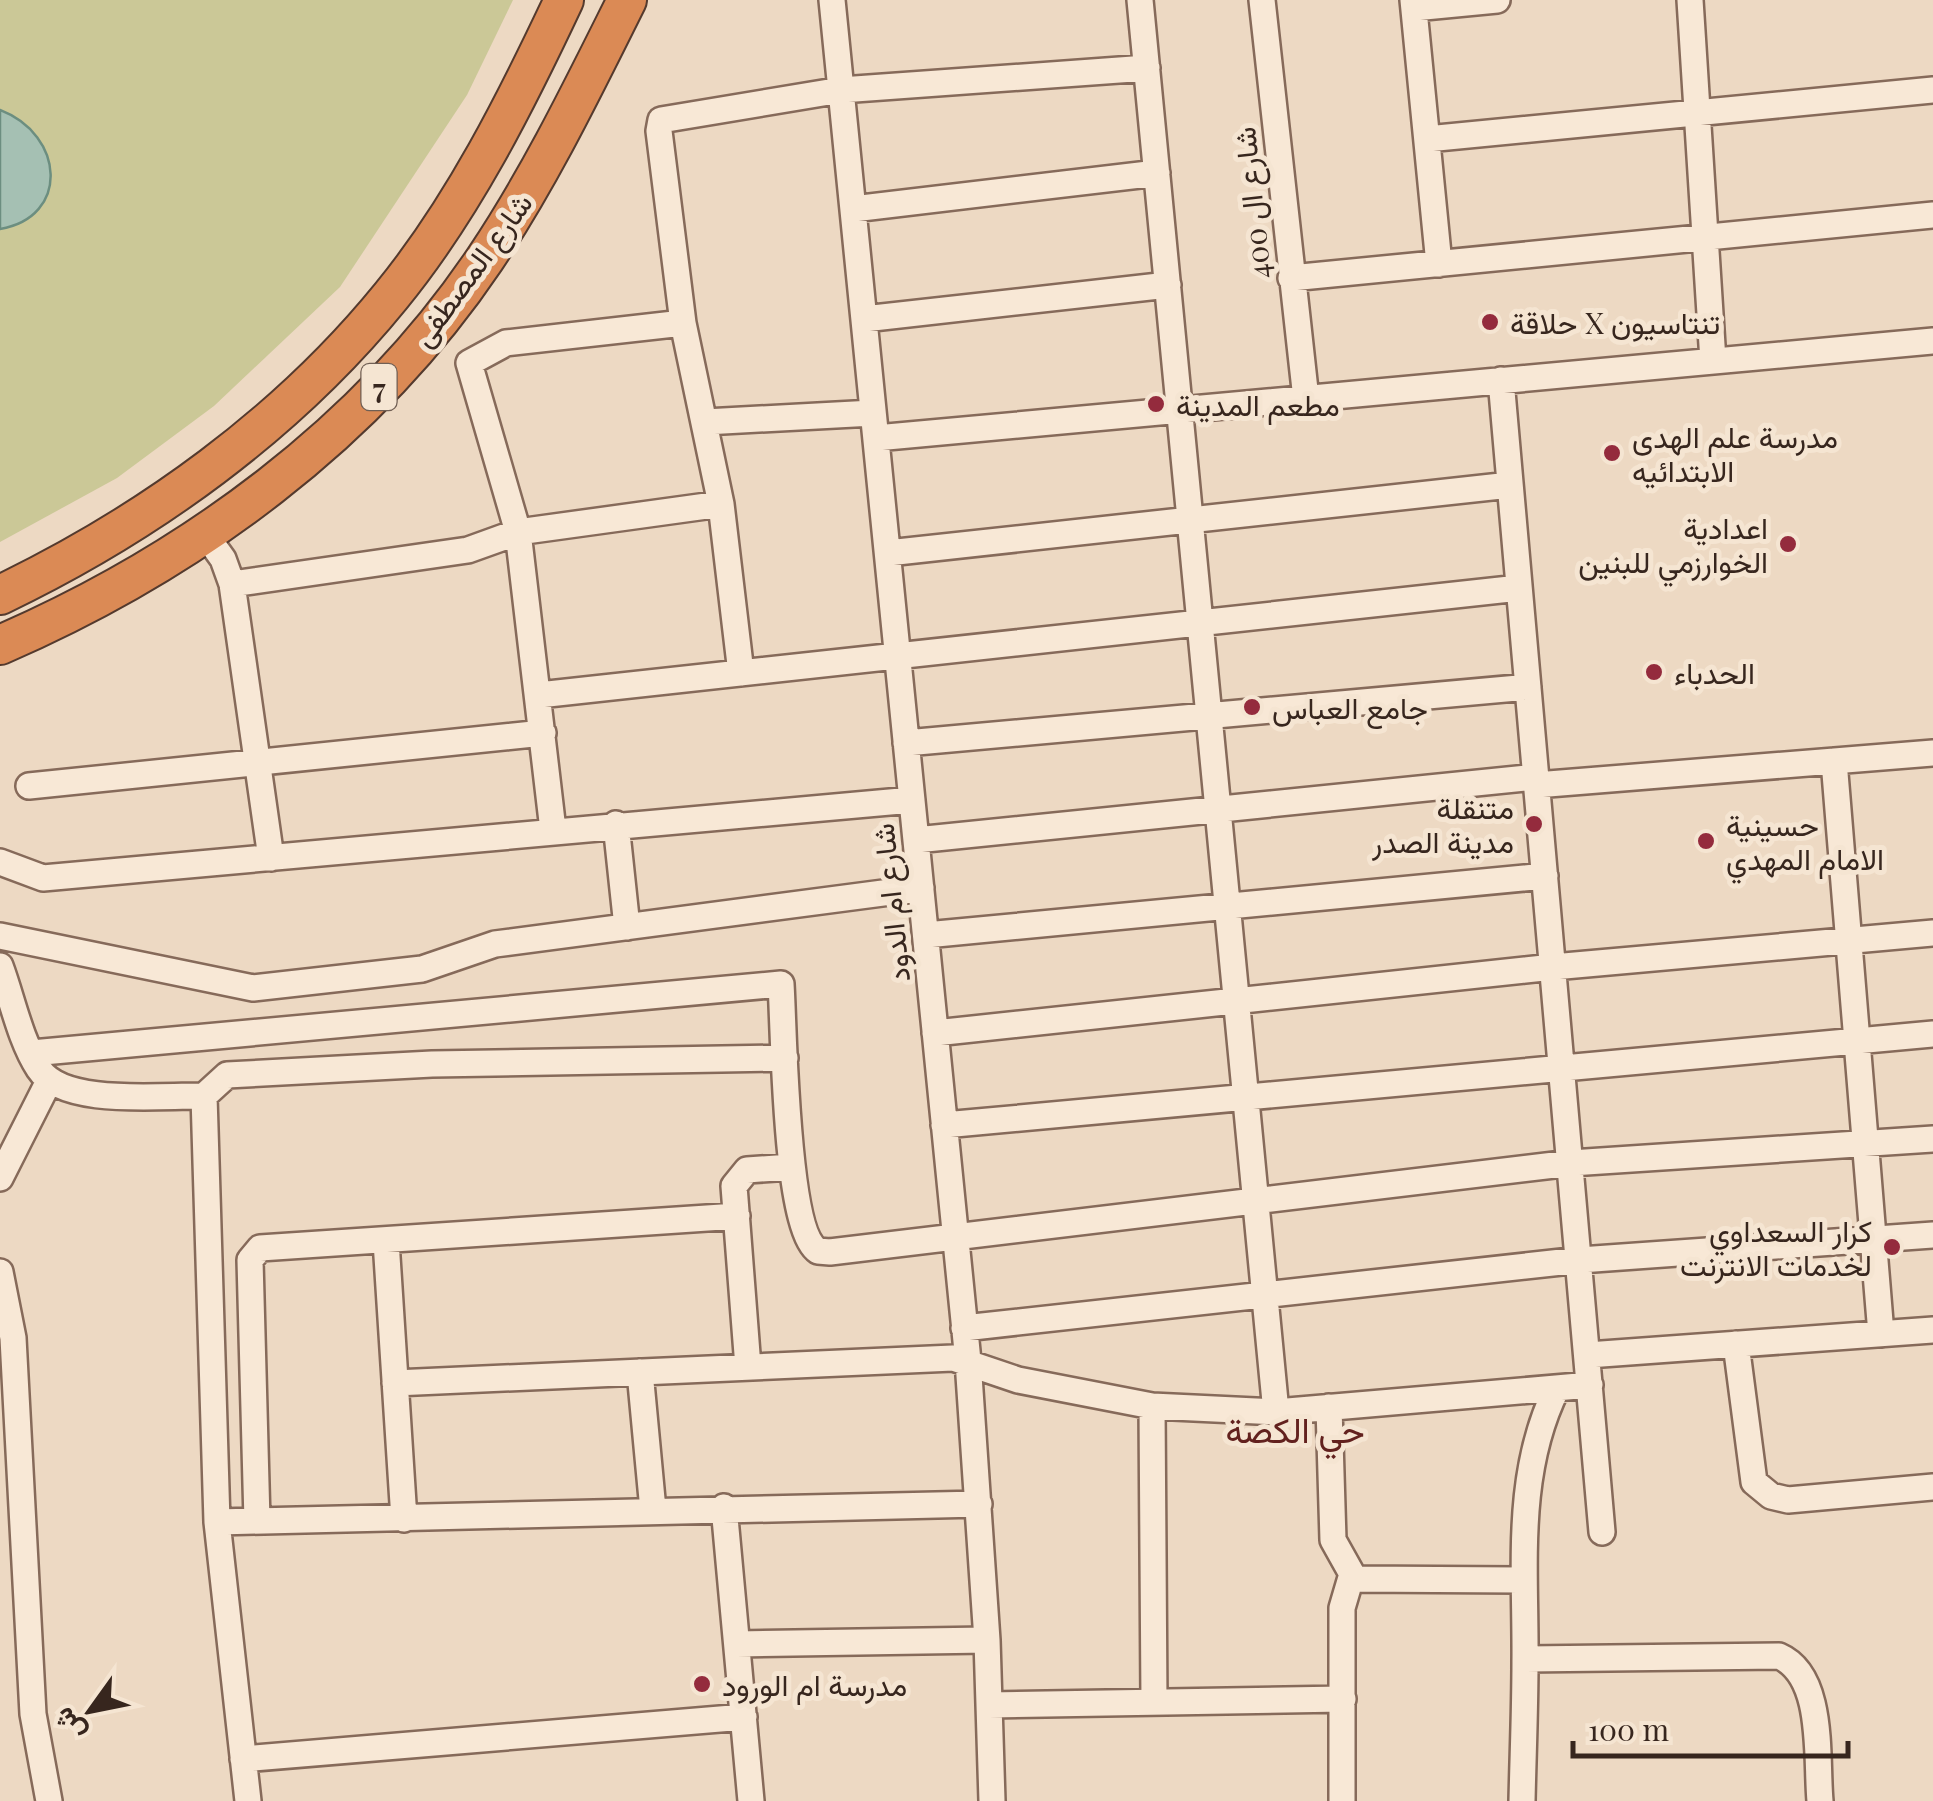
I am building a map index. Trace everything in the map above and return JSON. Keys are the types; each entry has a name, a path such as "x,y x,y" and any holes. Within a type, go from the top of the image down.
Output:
{"highway":[{"name":"شارع المصطفى","path":"0,594 117,534 170,498 277,413 336,358 392,296 439,230 479,165 564,0"},
{"name":"شارع المصطفى","path":"0,645 76,611 205,534 316,448 375,393 483,262 528,192 627,0"}],"street":[{"name":"شارع ام الدود","path":"832,0 968,1361 988,1640 992,1801"},
{"path":"1140,0 1276,1412"},
{"name":"شارع ال 400","path":"1262,0 1306,399"},
{"path":"1439,264 1414,4 1497,0"},
{"path":"1690,0 1712,361"},
{"path":"742,673 721,504 683,324 659,131 661,120 841,90 1147,68"},
{"path":"1427,139 1933,90"},
{"path":"853,209 1157,173"},
{"path":"1291,278 1933,215"},
{"path":"864,319 1168,285"},
{"path":"468,362 506,344 683,324"},
{"path":"432,328 468,362 518,532 553,830"},
{"path":"706,422 875,426 1180,410 1933,341"},
{"path":"1501,380 1602,1532"},
{"path":"888,554 1510,485"},
{"path":"232,584 468,550 518,532 721,504"},
{"path":"205,534 222,559 232,584 271,858"},
{"path":"539,695 1519,588"},
{"path":"906,743 1528,688"},
{"path":"28,786 543,733"},
{"path":"916,840 1536,781 1933,754"},
{"path":"1834,761 1882,1334"},
{"path":"0,862 43,878 912,800"},
{"path":"616,824 627,928"},
{"path":"926,935 1544,876"},
{"path":"0,936 254,988 422,969 494,944 921,888"},
{"path":"935,1034 1553,967 1933,933"},
{"path":"0,966 32,1053 49,1081 79,1094 204,1096 227,1075 432,1064 785,1058"},
{"path":"32,1053 781,984 791,1167 804,1238 818,1251 956,1238 1571,1162 1933,1138"},
{"path":"944,1125 1933,1034"},
{"path":"0,1178 49,1081"},
{"path":"204,1096 217,1522 248,1801"},
{"path":"748,1367 734,1186 742,1173 791,1167"},
{"path":"257,1521 252,1256 267,1246 737,1216"},
{"path":"964,1328 1580,1260 1933,1234"},
{"path":"386,1241 404,1519"},
{"path":"0,1272 14,1338 33,1714 49,1801"},
{"path":"1588,1355 1933,1330"},
{"path":"1736,1344 1754,1482 1765,1493 1788,1500 1933,1487"},
{"path":"395,1383 968,1361 1018,1380 1152,1406 1276,1412 1590,1386"},
{"path":"640,1372 653,1510"},
{"path":"1522,1801 1526,1659 1522,1580 1534,1446 1556,1388"},
{"path":"1152,1406 1154,1702"},
{"path":"1330,1407 1333,1540 1351,1569 1352,1579 1342,1608 1342,1801"},
{"path":"217,1522 724,1507 979,1504"},
{"path":"724,1507 751,1801"},
{"path":"1352,1579 1522,1580"},
{"path":"737,1644 988,1640"},
{"path":"1526,1659 1779,1656 1794,1662 1805,1678 1811,1701 1820,1801"},
{"path":"990,1706 1342,1699"},
{"path":"243,1759 744,1718"}],"shaded area":[{"path":"0,0 513,0 467,95 340,287 214,406 117,478 0,542"},
{"path":"0,110 22,122 37,137 51,174 48,193 39,209 23,221 0,229"}],"place":[{"name":"حلاقة X تنتاسيون","path":"1490,322"},
{"name":"مطعم المدينة","path":"1156,404"},
{"name":"مدرسة علم الهدى الابتدائيه","path":"1612,453"},
{"name":"اعدادية الخوارزمي للبنين","path":"1788,544"},
{"name":"الحدباء","path":"1654,672"},
{"name":"جامع العباس","path":"1252,707"},
{"name":"متنقلة مدينة الصدر","path":"1534,824"},
{"name":"حسينية الامام المهدي","path":"1706,841"},
{"name":"كرار السعداوي لخدمات الانترنت","path":"1892,1247"},
{"name":"مدرسة ام الورود","path":"702,1684"}],"district":[{"name":"حي الكصة","path":"1295,1428"}]}
